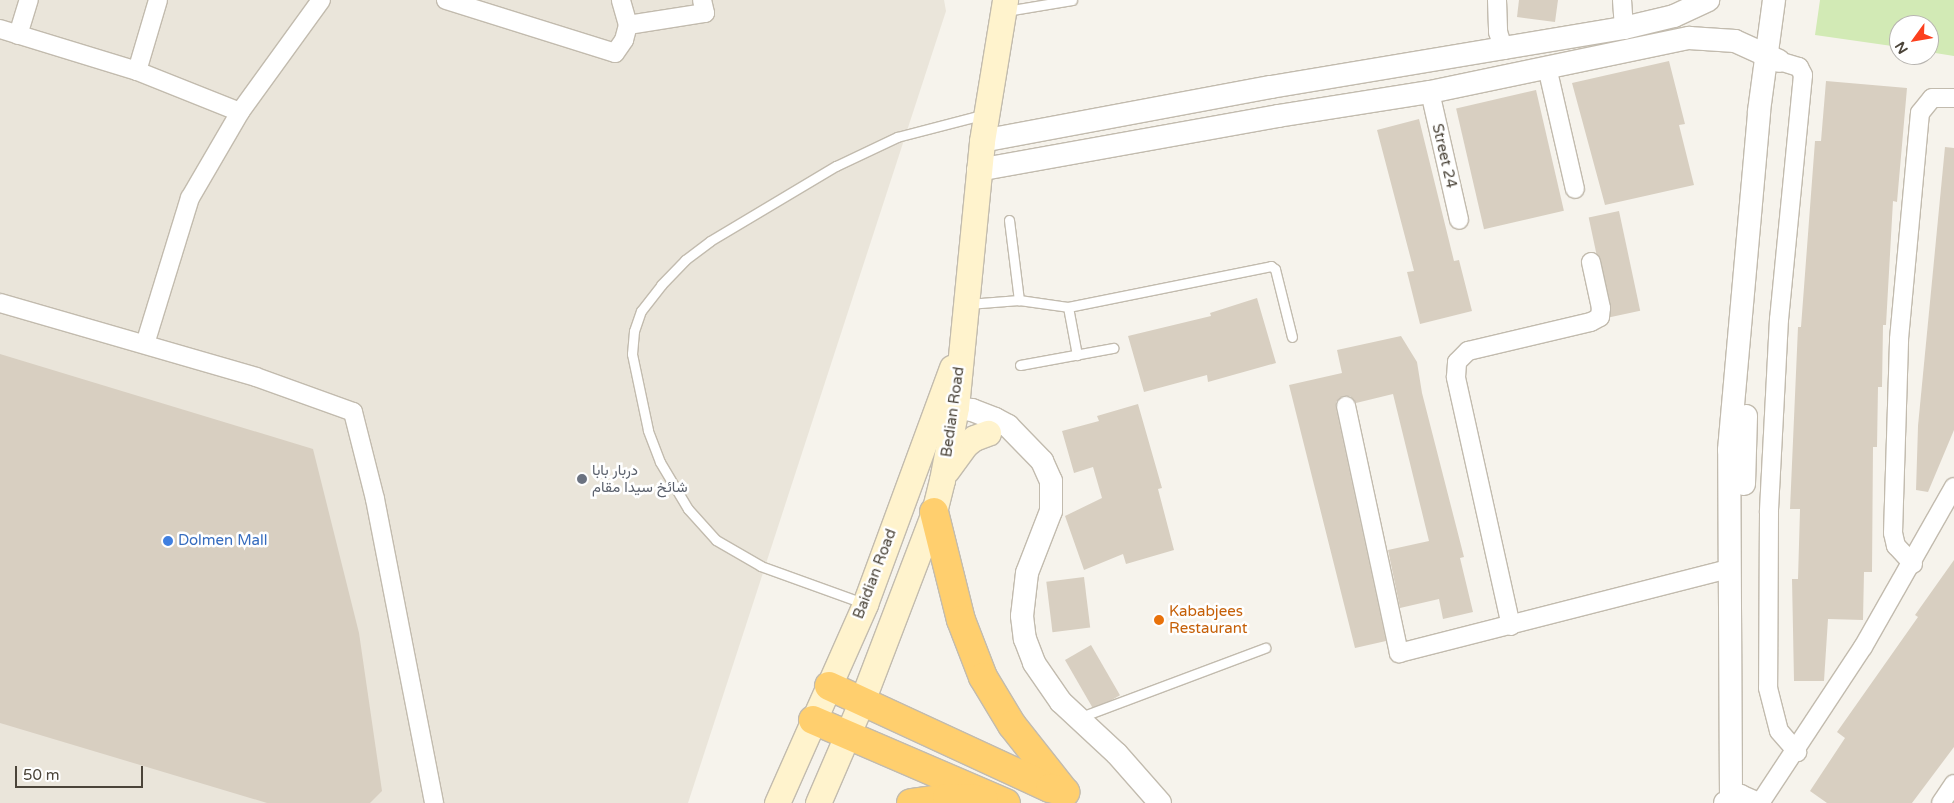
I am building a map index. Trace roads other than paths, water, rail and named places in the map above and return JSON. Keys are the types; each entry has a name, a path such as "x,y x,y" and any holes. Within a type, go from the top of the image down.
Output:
{"highway":[{"path":"934,512 961,620 983,677 1016,732 1072,798"},
{"path":"830,686 1072,798"},
{"path":"813,720 1002,801"},
{"path":"911,803 947,798 1002,801"}],"main road":[{"name":"Bedian Road","path":"818,803 862,702 934,512 942,480 943,417 963,341 968,304 978,170 1004,6"},
{"name":"Baidian Road","path":"777,803 830,686 943,417"},
{"path":"942,480 965,445 974,438 988,433"}],"street":[{"path":"18,35 29,0"},
{"path":"137,72 158,0"},
{"path":"145,344 190,198 240,112 321,0"},
{"path":"446,0 615,53 624,40 628,25 620,0"},
{"path":"628,25 704,13 702,0"},
{"path":"1497,0 1498,32 1504,50"},
{"path":"1622,0 1624,28"},
{"path":"982,141 1271,87 1504,50 1624,28 1654,22 1687,12 1709,0"},
{"path":"1743,801 1742,539 1748,366 1773,59 1774,0"},
{"path":"1743,801 1729,569 1729,450 1734,364 1773,59 1787,0"},
{"path":"1654,22 1658,44"},
{"path":"0,29 137,72 240,112"},
{"path":"978,170 1278,116 1420,94 1689,38 1721,38 1745,44 1773,59 1799,67 1803,75 1778,318 1769,513 1768,688 1779,731 1797,752"},
{"path":"1404,65 1420,94"},
{"path":"1547,67 1575,189"},
{"path":"1271,87 1278,116"},
{"name":"Street 24","path":"1420,94 1459,220"},
{"path":"1913,564 1896,546 1894,533 1898,340 1920,113 1932,98 1954,98"},
{"path":"1511,626 1456,377 1457,362 1468,352 1591,322 1600,317 1601,308 1591,262"},
{"path":"0,303 256,377 353,412 375,499 434,803"},
{"path":"1346,406 1399,653 1729,569"},
{"path":"943,417 988,433 1021,438"},
{"path":"943,417 995,419 1021,438 1042,461 1052,493 1051,511 1027,573 1022,616 1025,639 1042,677 1076,719 1117,754 1160,803"},
{"path":"1743,801 1797,752 1913,564 1954,487"},
{"path":"1941,803 1954,784"}],"lane":[{"path":"1004,6 1072,0"},
{"path":"865,604 761,566 716,540 688,509 660,462 648,430 632,354 634,331 641,311 660,285 685,260 710,241 820,176 897,137 987,114"},
{"path":"1009,220 1019,300"},
{"path":"968,304 1019,300 1068,307 1272,266 1275,269 1292,337"},
{"path":"1068,307 1077,355"},
{"path":"1020,365 1113,348"},
{"path":"1076,719 1265,648"}],"place":[{"name":"دربار بابا شائخ سیدا مقام","path":"582,479"},
{"name":"Dolmen Mall","path":"168,541"},
{"name":"Kababjees Restaurant","path":"1159,620"}]}
